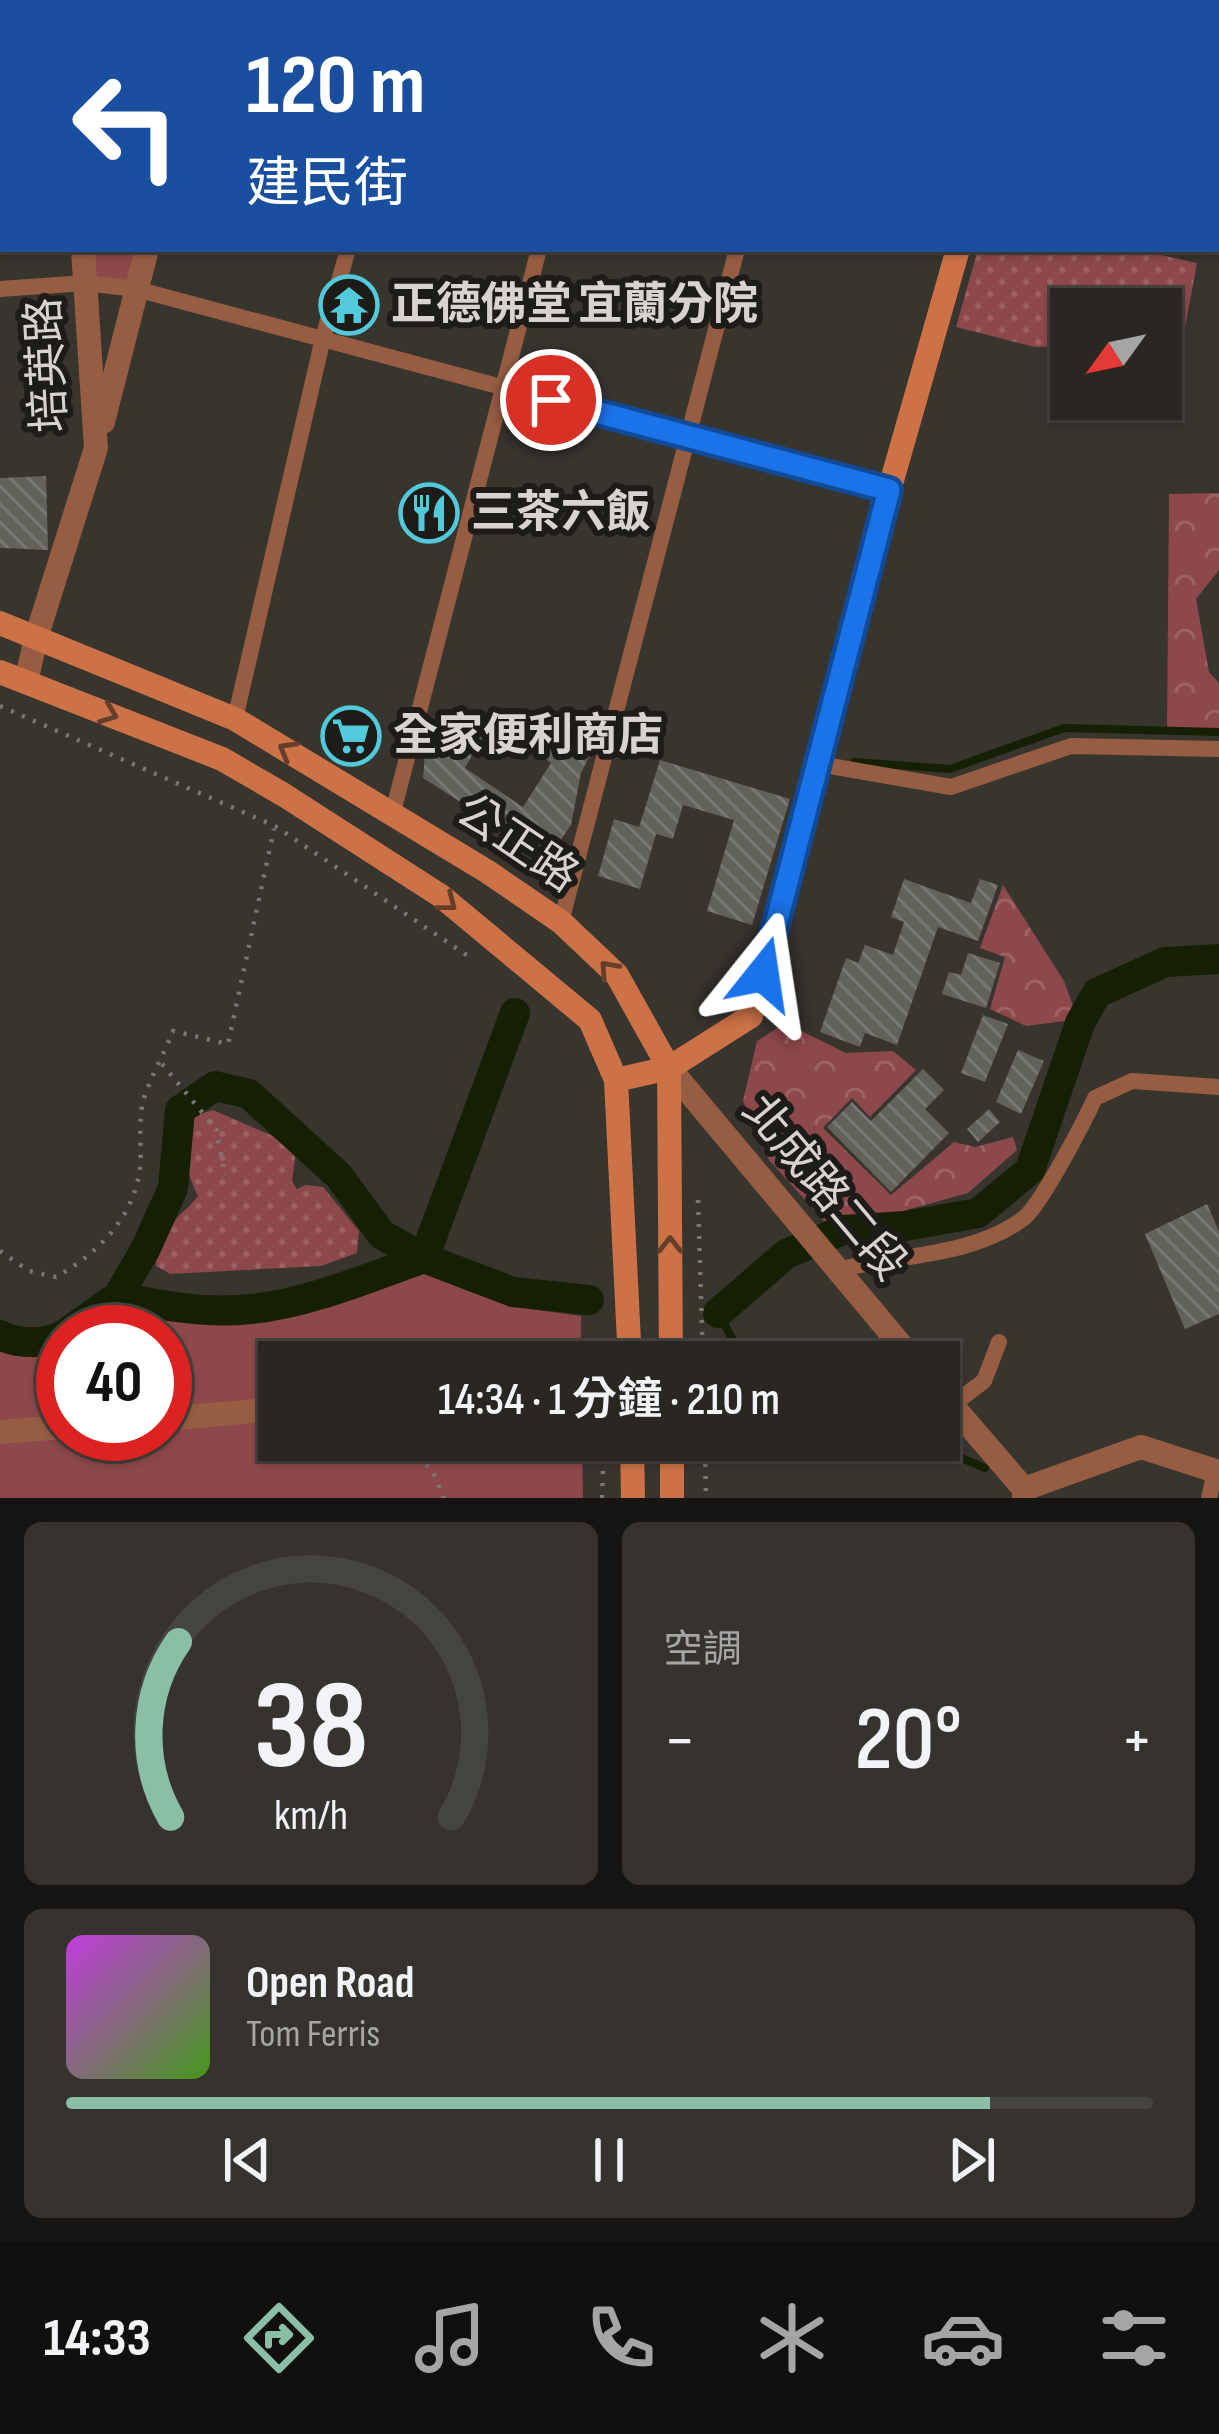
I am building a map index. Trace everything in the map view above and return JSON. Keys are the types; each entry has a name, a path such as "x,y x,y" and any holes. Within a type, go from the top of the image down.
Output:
{"street":[{"name":"培英路","path":"26,682 96,448 83,252"},
{"path":"96,448 146,252"},
{"path":"616,1080 669,1068 751,1016 889,490 957,252"},
{"name":"公正路","path":"0,623 235,719 393,812 561,922 617,974 669,1068 671,1341"},
{"name":"公正路","path":"0,671 222,759 284,795 441,896 590,1021 616,1080 630,1341"},
{"name":"北成路二段","path":"669,1068 897,1341"},
{"path":"192,1417 258,1411"},
{"path":"960,1414 1024,1494 1141,1447 1217,1471"},
{"path":"0,1432 36,1429"},
{"path":"632,1461 633,1498"},
{"path":"672,1461 672,1498"}],"lane":[{"path":"235,719 347,252"},
{"path":"393,812 537,252"},
{"path":"561,922 736,252"},
{"path":"0,289 85,283 136,289 889,490"},
{"path":"819,764 951,787 1070,746 1219,748"},
{"path":"832,1264 969,1245 1026,1216 1082,1129 1095,1098 1132,1081 1219,1088"},
{"path":"960,1391 984,1381 999,1342"},
{"path":"1209,1498 1217,1471"}],"path":[{"path":"0,706 275,826 477,962"},
{"path":"0,1251 29,1271 56,1277 109,1237 130,1203 139,1173 142,1103 173,1031 227,1044 284,795"},
{"path":"161,1062 217,1129 226,1176"},
{"path":"698,1195 702,1341"},
{"path":"422,1461 432,1470 444,1498"},
{"path":"602,1498 603,1461"},
{"path":"705,1461 706,1498"}],"green space":[{"path":"83,252 146,252 136,289 85,283"},
{"path":"977,252 1148,252 1197,263 1182,344 1182,288 1050,288 1050,347 956,327"},
{"path":"1219,493 1219,570 1196,599 1209,672 1219,683 1219,733 1167,734 1169,494"},
{"path":"1003,885 1064,981 1073,1006 1065,1021 1026,1026 990,1009 1005,957 980,948"},
{"path":"785,1023 846,1053 893,1051 916,1070 870,1117 852,1098 823,1128 891,1195 954,1142 975,1147 1013,1137 1017,1150 968,1193 903,1211 824,1221 769,1160 743,1101 757,1041"},
{"path":"213,1110 282,1140 295,1157 292,1182 297,1189 323,1187 359,1231 357,1253 321,1266 170,1274 156,1266 164,1234 198,1196 186,1157 190,1117"},
{"path":"396,1267 507,1295 530,1309 581,1316 581,1341 258,1341 258,1461 582,1461 583,1498 0,1498 0,1337 36,1351 36,1461 192,1461 192,1306 297,1302"}],"building":[{"path":"46,476 48,550 0,548 0,478"},
{"path":"454,709 485,732 465,768 523,807 551,763 539,754 561,719 596,743 581,773 571,825 556,847 539,852 423,778 425,753"},
{"path":"660,760 790,799 752,925 707,911 734,820 683,805 673,839 656,834 640,889 598,876 614,819 639,827"},
{"path":"904,879 971,903 980,879 998,885 978,941 938,927 897,1045 865,1033 860,1047 820,1032 846,958 858,963 865,945 893,955 904,922 891,917"},
{"path":"968,953 1000,963 986,1008 942,994 949,972 961,975"},
{"path":"983,1015 1008,1024 985,1082 961,1073"},
{"path":"1018,1050 1044,1061 1021,1114 996,1102"},
{"path":"923,1069 944,1090 925,1109 949,1133 891,1192 827,1127 852,1102 871,1121"},
{"path":"989,1109 1000,1122 978,1142 967,1129"},
{"path":"1207,1204 1219,1231 1219,1314 1185,1329 1145,1234"}],"waterway":[{"path":"854,762 950,769 1064,728 1219,732"},
{"path":"718,1313 786,1254 843,1230 905,1226 978,1213 1030,1170 1080,1023 1097,993 1165,962 1219,959"},
{"path":"118,1296 184,1308 250,1309 316,1296 424,1258 515,1013"},
{"path":"106,1305 118,1296 145,1250 173,1188 180,1110 215,1086 249,1094 339,1176 382,1235 424,1258 513,1292 589,1300"},
{"path":"718,1313 733,1341"},
{"path":"0,1335 36,1342"},
{"path":"960,1457 985,1468"}],"place":[{"name":"正德佛堂 宜蘭分院","path":"349,305"},
{"name":"三茶六飯","path":"429,513"},
{"name":"全家便利商店","path":"351,736"}],"route":[{"path":"551,400 889,490 763,974"}]}
